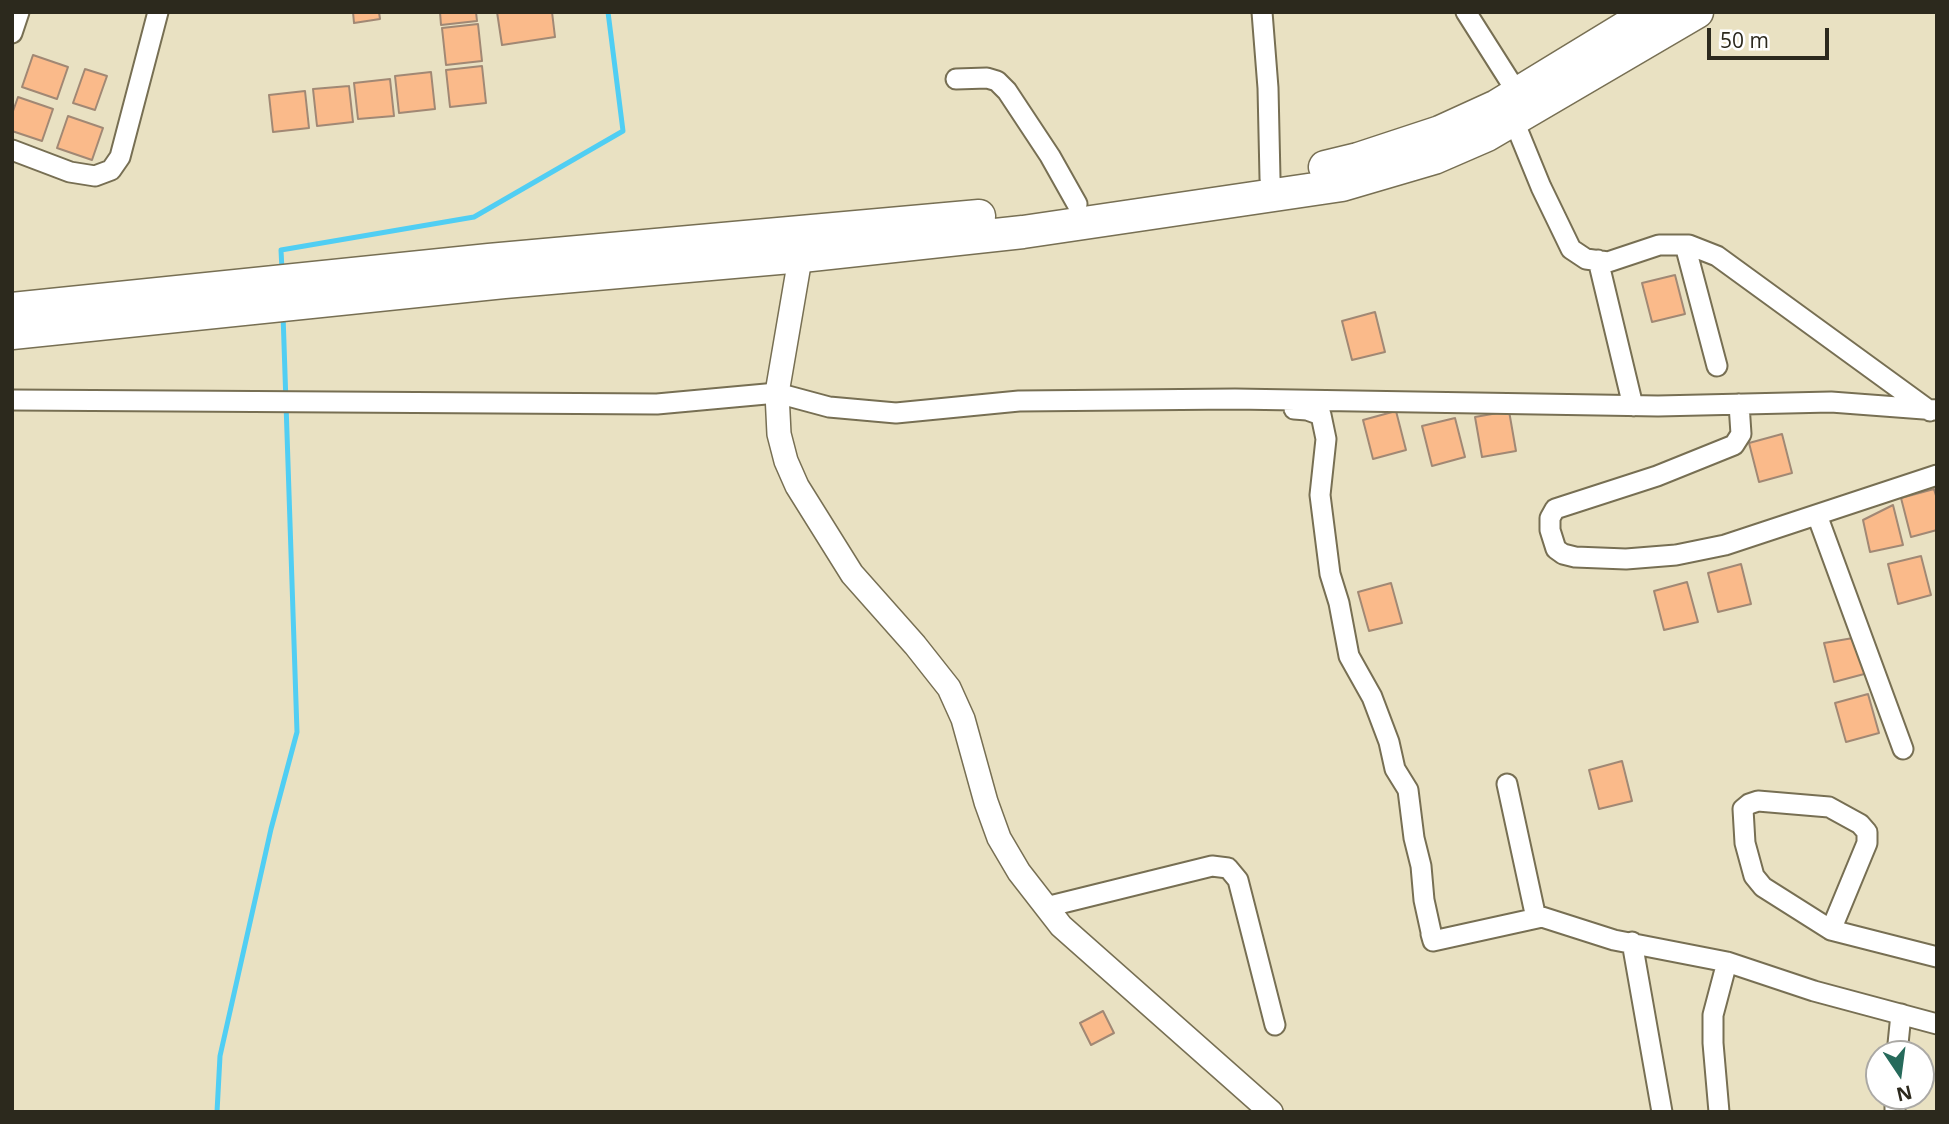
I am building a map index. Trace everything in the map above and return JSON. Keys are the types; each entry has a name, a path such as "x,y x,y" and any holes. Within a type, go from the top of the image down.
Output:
{"highway":[{"path":"1516,107 1651,12"},
{"path":"12,309 502,258 1023,232 1271,187 1358,159 1440,132 1497,106 1516,107 1697,12"},
{"path":"12,333 504,282 803,244 971,217 1077,204 1271,187"}],"street":[{"path":"12,33 19,12"},
{"path":"12,150 70,172 95,176 111,170 120,157 158,12"},
{"path":"1262,12 1271,187"},
{"path":"1472,14 1516,107 1541,187 1571,249 1586,259 1608,262 1659,245 1685,245 1717,256 1935,412"},
{"path":"956,79 987,78 997,81 1007,91 1050,156 1077,204"},
{"path":"803,244 776,393 779,434 786,461 797,486 852,574 949,688 963,719 999,838 1019,872 1061,926 1271,1112"},
{"path":"1685,245 1717,366"},
{"path":"1598,260 1633,406"},
{"path":"12,400 657,404 776,393 829,407 896,413 1019,401 1235,399 1633,406 1831,402 1935,412"},
{"path":"1235,399 1254,406 1307,410 1321,415 1326,439 1320,495 1331,574 1349,656 1372,697 1386,732 1395,769 1408,790 1432,938 1536,918 1549,918 1614,940 1727,962 1814,991 1937,1024"},
{"path":"1739,404 1741,434 1734,445 1657,476 1555,509 1550,519 1550,530 1556,549 1563,554 1626,559 1676,555 1725,545 1937,475"},
{"path":"1817,515 1903,749"},
{"path":"1507,784 1536,918"},
{"path":"1831,930 1867,844 1867,832 1860,824 1829,807 1758,801 1748,804 1743,809 1743,830 1754,876 1763,887 1831,930 1937,957"},
{"path":"1046,907 1212,866 1228,868 1238,880 1275,1025"},
{"path":"1632,942 1662,1112"},
{"path":"1719,1112 1713,1015 1727,962"},
{"path":"1898,1040 1901,1014"}],"building":[{"path":"353,12 379,12 380,19 354,23"},
{"path":"440,12 476,12 477,21 441,25"},
{"path":"497,12 552,12 555,37 502,45"},
{"path":"478,24 482,61 446,65 442,28"},
{"path":"33,55 68,67 57,99 22,87"},
{"path":"482,66 486,103 450,107 446,70"},
{"path":"85,69 107,76 95,110 73,103"},
{"path":"431,72 435,109 399,113 395,76"},
{"path":"390,79 394,116 358,119 354,83"},
{"path":"349,86 353,122 317,126 313,89"},
{"path":"305,91 309,128 273,132 269,95"},
{"path":"18,97 53,109 42,141 12,131 12,114"},
{"path":"68,116 103,128 92,160 57,148"},
{"path":"1675,275 1685,314 1652,322 1642,283"},
{"path":"1375,312 1385,352 1352,360 1342,321"},
{"path":"1396,411 1406,450 1373,459 1363,420"},
{"path":"1509,411 1516,451 1482,457 1475,417"},
{"path":"1455,418 1465,457 1432,466 1422,426"},
{"path":"1782,434 1792,473 1759,482 1749,443"},
{"path":"1934,489 1937,499 1937,530 1911,537 1901,498"},
{"path":"1893,505 1903,545 1870,552 1863,520"},
{"path":"1921,556 1931,595 1898,604 1888,564"},
{"path":"1741,564 1751,604 1718,612 1708,573"},
{"path":"1687,582 1698,622 1664,630 1654,591"},
{"path":"1391,583 1402,623 1369,631 1358,592"},
{"path":"1853,638 1868,673 1834,682 1824,643"},
{"path":"1868,694 1879,733 1846,742 1835,703"},
{"path":"1622,761 1632,801 1599,809 1589,770"},
{"path":"1103,1011 1114,1033 1091,1045 1080,1023"}],"waterway":[{"path":"282,270 281,250 474,217 623,131 608,12"},
{"path":"217,1112 220,1056 271,829 297,732 283,314"}]}
